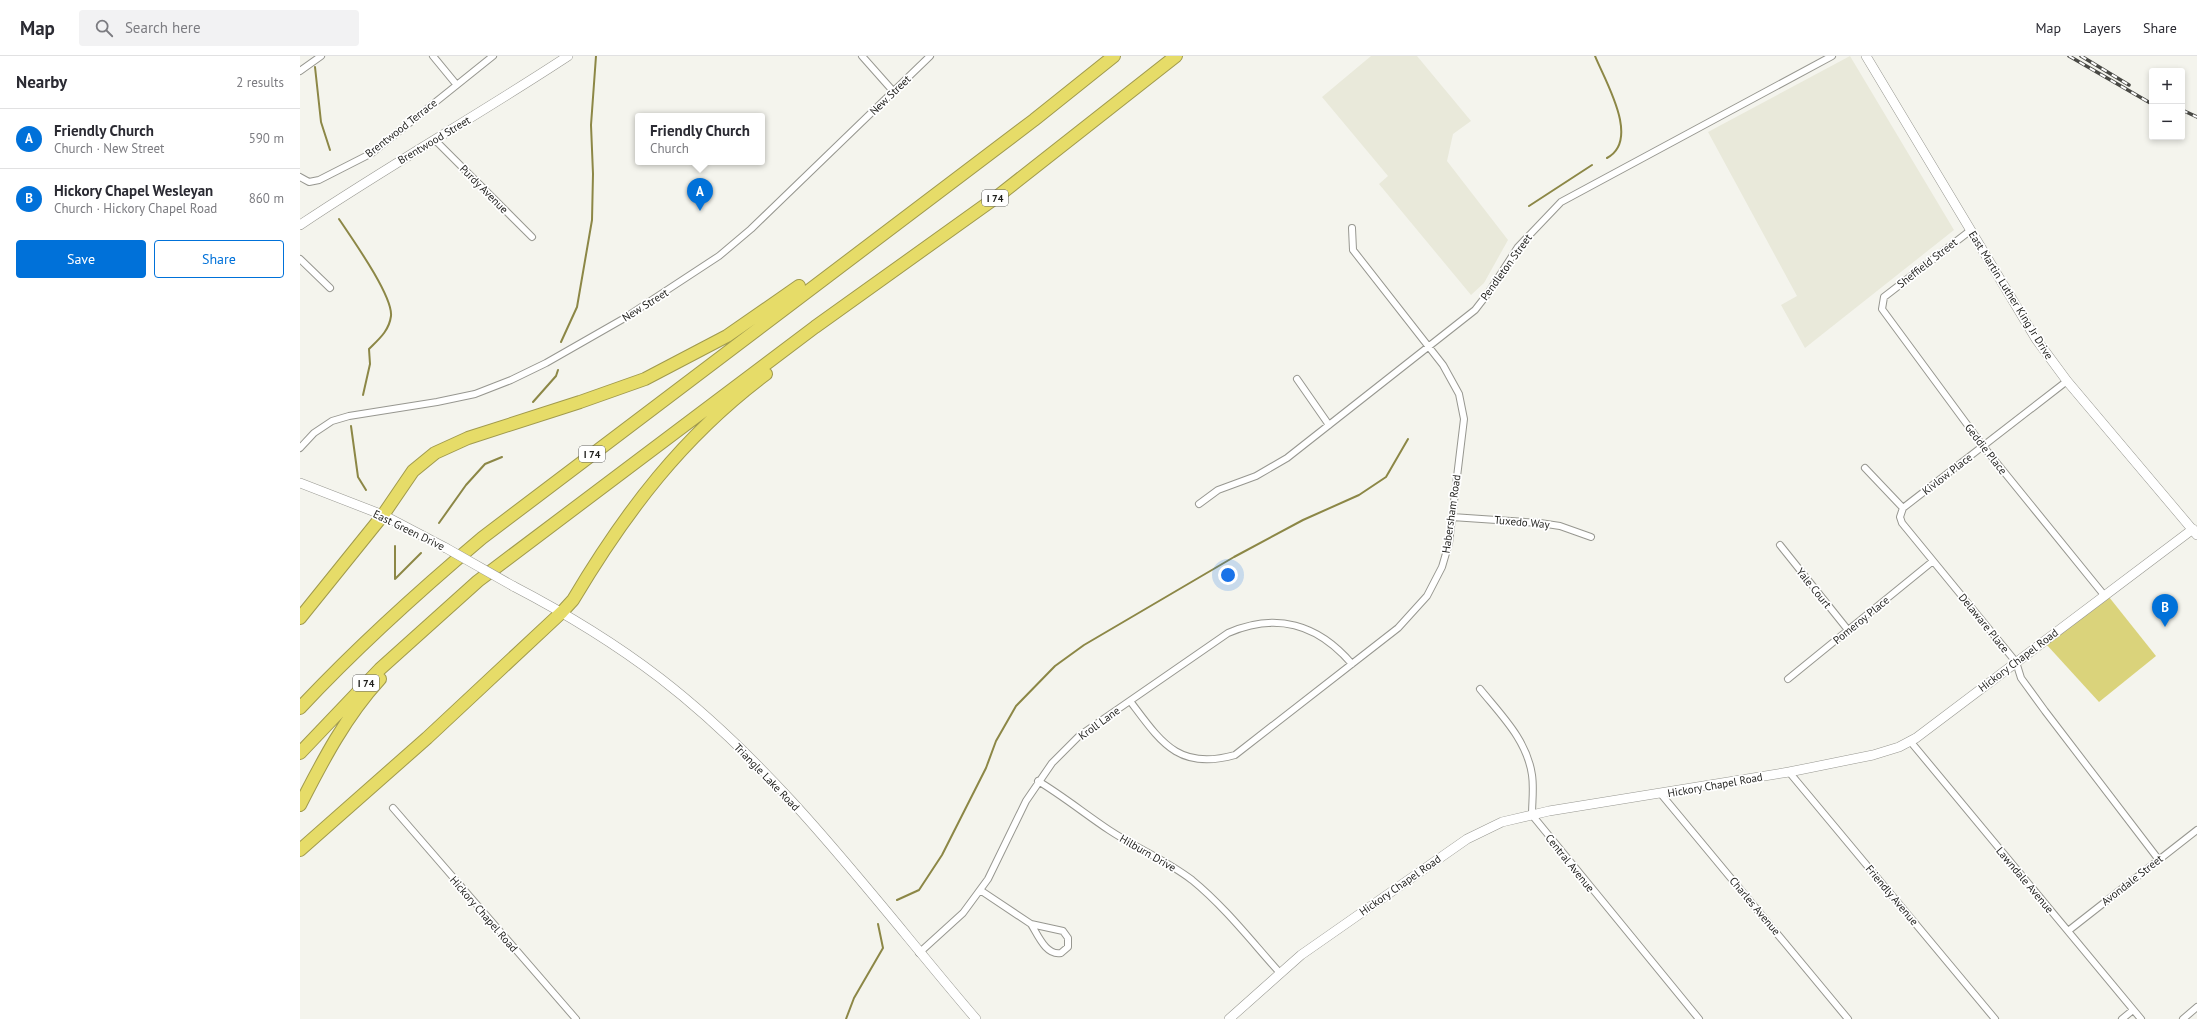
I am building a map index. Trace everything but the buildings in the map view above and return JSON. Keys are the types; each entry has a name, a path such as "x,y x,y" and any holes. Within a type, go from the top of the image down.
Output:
{"highway":[{"name":"I 74","path":"300,708 359,647 426,585 482,538 1034,120 1114,56"},
{"name":"I 74","path":"300,753 366,684 436,617 535,537 815,327 998,196 1172,58"},
{"path":"300,618 383,515 413,471 435,453 494,428 580,402 644,379 747,324 804,282 833,271"},
{"path":"300,850 427,738 562,612 573,600 639,499 676,455 736,397 799,348 815,327"},
{"path":"300,804 326,755 350,716 376,684 418,641 436,617"},
{"path":"300,699 339,659 359,647"}],"street":[{"path":"300,71 321,56"},
{"path":"433,56 456,84"},
{"name":"Brentwood Terrace","path":"301,178 309,182 319,180 372,153 456,84 493,56"},
{"name":"Brentwood Street","path":"300,225 362,184 568,56"},
{"path":"862,56 893,91"},
{"name":"New Street","path":"300,448 314,433 332,421 475,394 511,380 623,319 670,289 729,247 805,178 930,56"},
{"name":"Pendleton Street","path":"1199,504 1218,490 1256,476 1287,458 1475,310 1489,292 1518,246 1561,202 1832,56"},
{"name":"East Martin Luther King Jr Drive","path":"1866,56 2036,339 2067,381 2195,532"},
{"name":"Purdy Avenue","path":"435,140 532,237"},
{"name":"Habersham Road","path":"1130,701 1158,738 1171,749 1196,759 1221,759 1235,755 1398,628 1427,596 1442,567 1449,543 1464,419 1459,394 1443,365 1352,250 1352,228"},
{"name":"Sheffield Street","path":"1884,297 1970,230"},
{"path":"300,259 330,288"},
{"name":"Geddie Place","path":"1884,297 1881,305 1884,313 1983,446 2104,596"},
{"path":"1297,379 1329,425"},
{"name":"Kivlow Place","path":"1903,508 2067,381"},
{"path":"1865,468 1903,508"},
{"name":"East Green Drive","path":"300,483 383,515 446,548 513,586"},
{"name":"Delaware Place","path":"1903,508 1900,517 1902,523 2016,662 2021,678 2159,860"},
{"name":"Tuxedo Way","path":"1452,517 1547,524 1560,526 1591,537"},
{"name":"Hickory Chapel Road","path":"1229,1019 1308,950 1468,839 1502,822 1532,815 1789,772 1873,755 1899,747 1910,741 2104,596 2195,532"},
{"name":"Yale Court","path":"1780,545 1848,630"},
{"name":"Pomeroy Place","path":"1788,679 1933,561"},
{"name":"Triangle Lake Road","path":"513,586 562,612 598,634 660,678 716,725 767,776 811,824 976,1019"},
{"name":"Kroll Lane","path":"919,953 963,913 980,890 992,872 1026,801 1038,781 1052,763 1079,736 1228,633 1256,624 1282,623 1307,629 1331,643 1352,664"},
{"path":"1480,689 1520,739 1528,759 1532,775 1532,815"},
{"name":"Lawndale Avenue","path":"1910,741 2141,1019"},
{"name":"Friendly Avenue","path":"1789,772 1995,1019"},
{"name":"Hilburn Drive","path":"1038,781 1109,830 1142,851 1170,864 1193,881 1216,901 1280,973"},
{"name":"Charles Avenue","path":"1661,794 1848,1019"},
{"name":"Hickory Chapel Road","path":"393,808 576,1019"},
{"name":"Central Avenue","path":"1532,815 1699,1019"},
{"name":"Avondale Street","path":"2068,931 2197,830"},
{"path":"980,890 1031,924 1063,931 1068,938 1068,947 1061,953 1047,950 1031,924"},
{"path":"2183,1019 2197,1007"},
{"path":"2122,1019 2133,1010"}],"shaded area":[{"path":"1371,56 1417,56 1471,121 1453,134 1447,161 1508,240 1484,283 1471,295 1379,184 1388,176 1322,97"},
{"path":"1850,56 1954,230 1805,348 1781,305 1797,296 1708,132"},
{"path":"2109,597 2156,656 2099,702 2046,644"}],"waterway":[{"path":"561,342 577,307 592,220 593,174 591,125 596,56"},
{"path":"1595,56 1618,110 1621,124 1621,138 1617,149 1607,158"},
{"path":"315,67 321,122 330,150"},
{"path":"1529,206 1592,165"},
{"path":"339,219 379,281 390,307 391,316 388,326 383,334 369,349 370,364 363,395"},
{"path":"533,402 556,376 558,370"},
{"path":"351,426 358,477 366,490"},
{"path":"897,900 919,890 942,855 986,768 996,741 1016,706 1055,666 1084,645 1234,557 1303,520 1359,495 1386,477 1408,439"},
{"path":"439,523 466,485 485,464 502,457"},
{"path":"395,546 395,579"},
{"path":"395,579 421,553"},
{"path":"846,1019 854,998 883,948 878,924"}],"railway":[{"path":"2069,56 2149,102"},
{"path":"2081,56 2129,85"},
{"path":"2185,111 2197,117"}],"place":[{"name":"Friendly Church","path":"700,211"},
{"name":"Hickory Chapel Wesleyan","path":"2165,627"}]}
